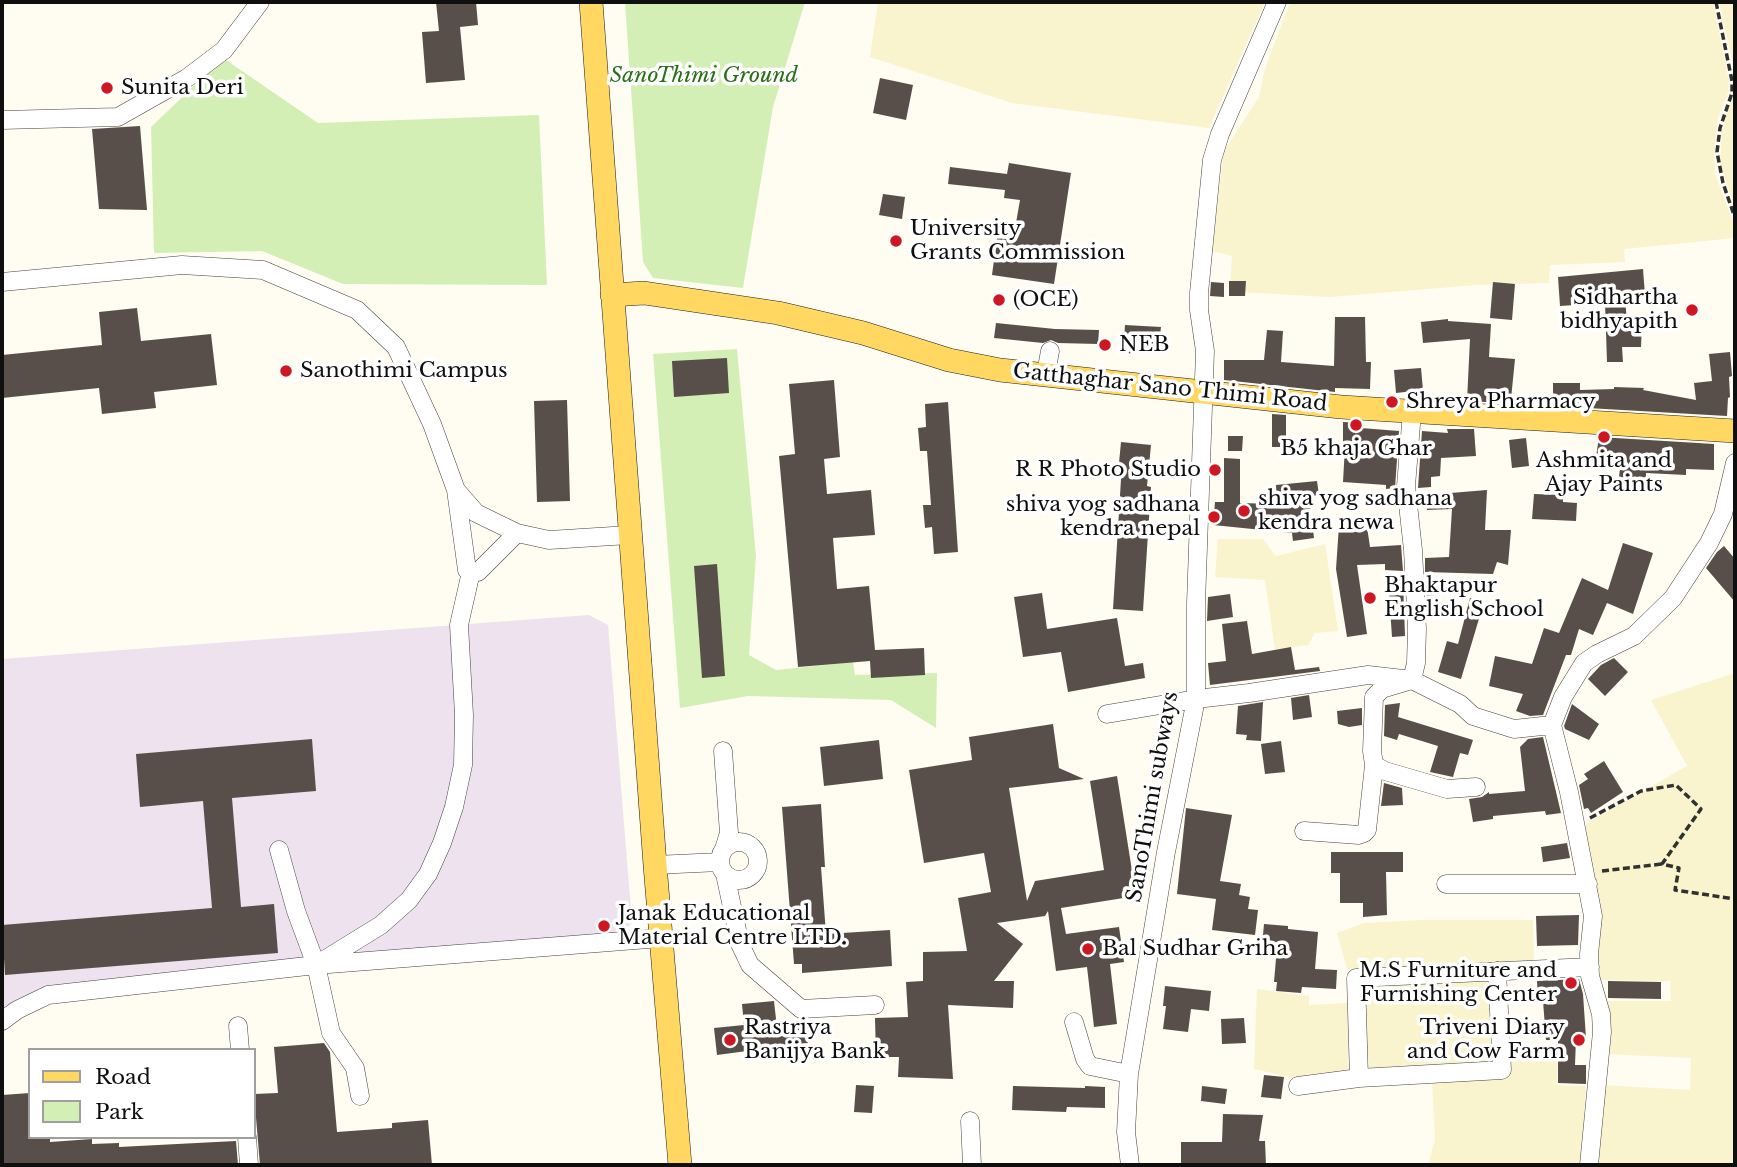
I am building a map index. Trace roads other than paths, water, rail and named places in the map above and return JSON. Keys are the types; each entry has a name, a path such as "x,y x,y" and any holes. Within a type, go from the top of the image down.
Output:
{"main road":[{"path":"591,2 629,535 680,1165"},
{"name":"Gatthaghar Sano Thimi Road","path":"612,295 644,293 778,313 863,333 948,360 1000,370 1202,393 1412,412 1735,431"}],"street":[{"path":"2,120 118,117 187,78 224,50 260,2"},
{"name":"SanoThimi subways","path":"1130,1165 1126,1132 1129,1074 1166,852 1196,699 1196,603 1205,351 1199,293 1212,160 1220,134 1277,2"},
{"path":"2,282 182,265 263,270 358,310 396,347 432,424 456,490 467,570 478,572 517,533"},
{"path":"1046,374 1050,351"},
{"path":"1412,412 1406,486 1417,629 1416,663 1412,680"},
{"path":"1589,1165 1602,1032 1601,1014 1590,967 1593,916 1576,826 1552,725 1569,686 1584,663 1634,636 1673,598 1709,543 1723,514 1735,463"},
{"path":"456,490 475,513 517,533 549,540 629,535"},
{"path":"316,965 381,925 409,900 428,874 442,843 454,807 463,765 464,715 459,625 471,572"},
{"path":"1107,714 1368,675 1412,680 1460,704 1473,716 1514,729 1552,725"},
{"path":"1304,831 1359,835 1367,830 1374,765 1374,696 1381,689 1412,680"},
{"path":"723,751 729,833 723,862 740,944 750,965 801,1009 875,1005"},
{"path":"1374,765 1385,771 1447,789 1476,787"},
{"path":"279,850 296,911 316,965 331,1033 355,1068 360,1096"},
{"path":"655,865 723,862"},
{"path":"1446,884 1587,879"},
{"path":"2,1021 17,1010 48,995 316,965 661,938"},
{"path":"1359,1078 1356,978 1590,967"},
{"path":"1298,1086 1359,1078 1502,1070 1497,971"},
{"path":"1074,1022 1084,1059 1090,1066 1129,1074"},
{"path":"238,1026 240,1048"},
{"path":"970,1121 972,1165"},
{"path":"247,1139 249,1165"}],"place":[{"name":"Sunita Deri","path":"107,88"},
{"name":"University Grants Commission","path":"896,241"},
{"name":"(OCE)","path":"999,300"},
{"name":"Sidhartha bidhyapith","path":"1692,310"},
{"name":"NEB","path":"1105,345"},
{"name":"Sanothimi Campus","path":"286,371"},
{"name":"Shreya Pharmacy","path":"1392,402"},
{"name":"B5 khaja Ghar","path":"1356,425"},
{"name":"Ashmita and Ajay Paints","path":"1604,437"},
{"name":"R R Photo Studio","path":"1215,470"},
{"name":"shiva yog sadhana kendra newa","path":"1244,511"},
{"name":"shiva yog sadhana kendra nepal","path":"1214,517"},
{"name":"Bhaktapur English School","path":"1370,598"},
{"name":"Janak Educational Material Centre LTD.","path":"604,926"},
{"name":"Bal Sudhar Griha","path":"1088,949"},
{"name":"M.S Furniture and Furnishing Center","path":"1571,983"},
{"name":"Rastriya Banijya Bank","path":"730,1040"},
{"name":"Triveni Diary and Cow Farm","path":"1579,1040"}],"park label":[{"name":"SanoThimi Ground","path":"704,76"}]}
